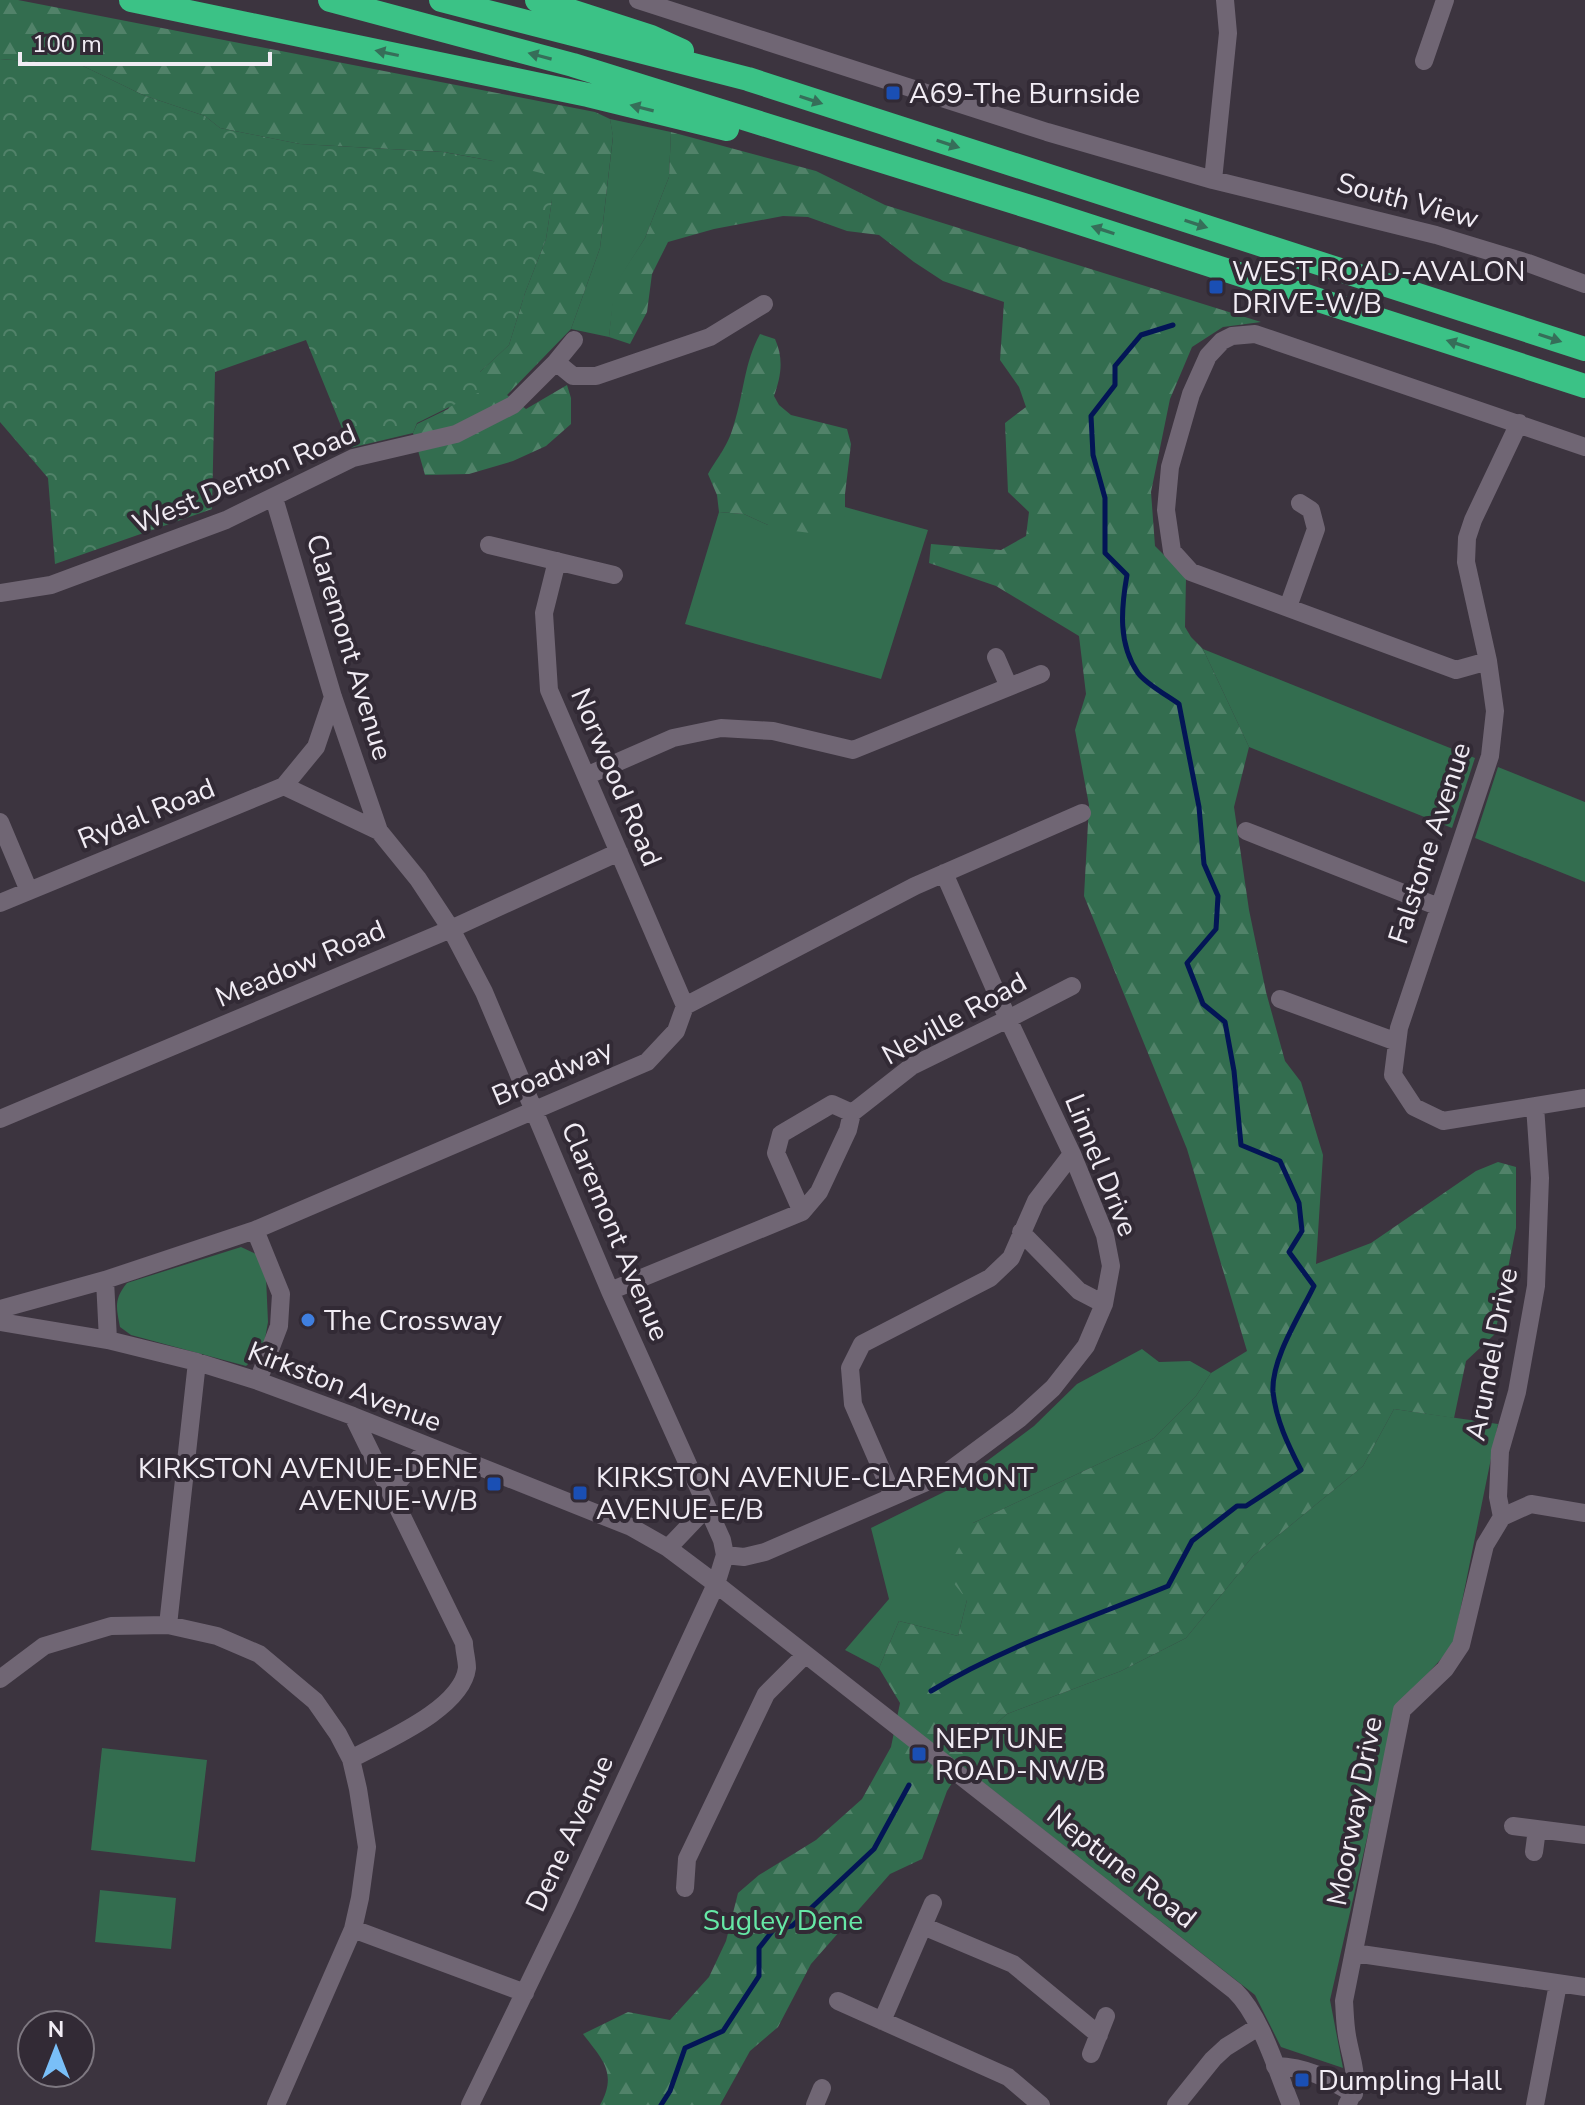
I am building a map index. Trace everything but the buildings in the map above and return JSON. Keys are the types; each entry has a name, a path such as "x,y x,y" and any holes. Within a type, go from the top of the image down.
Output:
{"highway":[{"path":"131,0 588,95 1043,211"},
{"path":"330,0 573,65 1043,211 1585,386"},
{"path":"441,0 748,79 1585,349"},
{"path":"537,0 651,37 748,79"}],"street":[{"name":"South View","path":"638,0 1047,132 1213,180 1436,235 1585,284"},
{"path":"1213,180 1228,33 1225,0"},
{"path":"1424,61 1445,0"},
{"path":"556,362 573,376 596,376 710,337 764,304"},
{"path":"1488,661 1456,670 1191,572 1172,551 1166,510 1170,467 1191,394 1208,356 1222,341 1232,336 1255,334 1585,447"},
{"name":"West Denton Road","path":"0,593 51,585 226,520 353,458 456,434 513,405 574,340"},
{"name":"Falstone Avenue","path":"1519,423 1467,538 1466,562 1488,661 1495,711 1490,756 1399,1028 1393,1075 1414,1107 1443,1121 1585,1098"},
{"name":"Claremont Avenue","path":"274,498 333,697 379,831 418,879 451,929 484,992 610,1291 722,1540 725,1555"},
{"path":"1288,607 1316,529 1311,510 1300,503"},
{"path":"489,545 614,575"},
{"name":"Norwood Road","path":"557,561 544,613 549,690 685,1006"},
{"path":"996,657 1009,687"},
{"path":"586,776 673,738 721,728 773,731 853,750 1041,674"},
{"path":"333,697 316,747 284,786 379,831"},
{"name":"Rydal Road","path":"0,903 284,786"},
{"path":"685,1006 915,886 1082,813"},
{"path":"0,822 29,891"},
{"path":"1246,831 1439,907"},
{"name":"Meadow Road","path":"0,1119 451,929 619,852"},
{"name":"Linnel Drive","path":"725,1555 744,1557 765,1552 945,1474 1019,1419 1053,1388 1086,1346 1104,1304 1111,1266 1105,1235 1072,1154 944,873"},
{"name":"Neville Road","path":"852,1113 912,1066 1072,986"},
{"path":"1280,999 1397,1042"},
{"name":"Broadway","path":"0,1309 105,1280 255,1230 647,1062 676,1031 685,1006"},
{"path":"610,1291 802,1212 819,1192 848,1130 852,1113 832,1104 781,1134 776,1153 802,1212"},
{"name":"Arundel Drive","path":"1502,1517 1498,1497 1500,1451 1517,1392 1536,1286 1540,1178 1535,1106"},
{"path":"893,1496 853,1404 850,1368 862,1344 990,1278 1011,1258 1036,1201 1072,1154"},
{"path":"255,1230 281,1294 279,1326 258,1381"},
{"path":"1021,1232 1079,1291 1104,1304"},
{"path":"105,1280 108,1340"},
{"name":"Kirkston Avenue","path":"0,1322 108,1340 197,1362 353,1416 631,1527 668,1548 736,1599"},
{"path":"168,1625 197,1362"},
{"path":"351,1759 433,1714 458,1690 467,1668 464,1643 353,1416"},
{"path":"390,1491 429,1447"},
{"path":"1502,1517 1531,1504 1585,1513"},
{"path":"668,1548 707,1507"},
{"name":"Moorway Drive","path":"1350,2099 1356,2078 1347,2038 1344,2001 1402,1710 1445,1669 1461,1645 1485,1545 1502,1517"},
{"name":"Dene Avenue","path":"470,2105 716,1584 725,1555"},
{"name":"Neptune Road","path":"736,1599 1235,1991 1244,2000 1258,2027 1291,2105"},
{"path":"0,1679 44,1646 111,1626 168,1625 217,1636 259,1654 315,1701 338,1734 351,1759 367,1847 360,1898 353,1929 276,2105"},
{"path":"685,1888 687,1859 766,1694 805,1655"},
{"path":"1513,1826 1585,1835"},
{"path":"1534,1852 1537,1829"},
{"path":"882,2021 933,1903"},
{"path":"923,1926 1013,1964 1099,2035"},
{"path":"353,1929 525,1993"},
{"path":"1354,1953 1585,1987"},
{"path":"1535,2105 1558,1984"},
{"path":"838,2001 1008,2077 1041,2105"},
{"path":"1091,2054 1106,2016"},
{"path":"1176,2105 1213,2059 1258,2027"},
{"path":"1275,2066 1297,2067 1328,2078 1350,2099"}],"green space":[{"path":"0,0 18,0 595,112 610,119 613,136 600,248 571,329 507,395 526,409 567,385 571,398 571,424 546,446 513,461 469,474 425,475 413,433 417,424 448,409 509,345 546,239 552,200 493,161 444,152 300,144 220,128 205,116 143,95 81,65 0,59"},
{"path":"0,59 81,65 143,95 205,116 220,128 300,144 443,152 545,174 552,200 546,239 509,345 480,372 484,390 417,423 413,433 350,448 306,340 215,372 212,509 55,564 48,478 0,422"},
{"path":"610,119 671,132 669,177 645,238 615,286 609,337 571,329 600,248 613,137"},
{"name":"Sugley Dene","path":"671,132 816,171 885,205 1261,322 1223,327 1192,347 1170,399 1151,492 1155,546 1186,577 1185,627 1203,649 1249,747 1234,807 1249,910 1266,992 1285,1061 1301,1082 1323,1155 1316,1264 1371,1243 1476,1171 1498,1162 1516,1167 1516,1228 1495,1334 1466,1361 1454,1418 1394,1409 1363,1466 1253,1556 1186,1638 1121,1671 1007,1714 981,1737 947,1791 922,1859 890,1874 811,1964 778,2027 750,2051 720,2105 600,2105 608,2075 583,2034 628,2012 670,2020 709,1977 726,1941 738,1893 759,1875 816,1840 862,1799 891,1747 900,1703 879,1668 899,1621 958,1636 967,1600 945,1572 973,1523 1154,1438 1196,1396 1211,1373 1247,1351 1187,1149 1084,896 1089,805 1075,730 1086,694 1079,636 996,586 929,563 931,544 1001,550 1026,536 1029,512 1008,492 1005,423 1026,407 1019,387 1000,360 1004,302 943,281 879,235 847,231 808,217 783,216 714,229 668,242 652,274 647,312 630,344 609,337 614,286 645,238 669,177"},
{"path":"760,334 775,339 778,346 780,368 774,396 779,405 791,415 847,429 851,444 845,516 839,529 827,535 786,530 744,514 719,512 717,495 708,474 732,432 751,356"},
{"path":"845,507 928,530 881,679 685,624 719,512 744,514 768,525 845,516"},
{"path":"1203,649 1475,758 1452,828 1249,747"},
{"path":"1498,767 1585,802 1585,882 1475,838"},
{"path":"241,1247 256,1254 266,1277 268,1322 263,1350 246,1366 131,1335 120,1327 117,1304 127,1283"},
{"path":"1142,1349 1159,1362 1190,1361 1211,1373 1196,1396 1154,1438 973,1523 967,1600 958,1636 899,1621 879,1668 845,1650 889,1599 871,1528 948,1490 1034,1426 1077,1384"},
{"path":"1394,1409 1498,1424 1453,1646 1397,1707 1330,2000 1343,2068 1281,2047 1255,1995 962,1766 981,1737 1007,1714 1121,1671 1186,1638 1253,1556 1363,1466"},
{"path":"102,1748 207,1760 195,1862 91,1850"},
{"path":"100,1890 176,1898 171,1949 95,1942"}],"waterway":[{"path":"931,1691 1017,1647 1168,1586 1192,1541 1237,1506 1246,1506 1301,1470 1287,1442 1273,1392 1281,1352 1314,1286 1289,1252 1302,1231 1299,1203 1280,1161 1241,1145 1234,1071 1225,1022 1203,1004 1187,963 1216,929 1218,896 1204,864 1199,807 1179,704 1138,673 1127,650 1123,626 1127,575 1105,553 1105,498 1093,455 1091,416 1115,385 1115,366 1141,335 1173,325"},
{"path":"661,2105 670,2091 685,2048 723,2031 759,1976 759,1948 774,1929 792,1926 874,1849 909,1785"}],"place":[{"name":"A69-The Burnside","path":"893,93"},
{"name":"WEST ROAD-AVALON DRIVE-W/B","path":"1216,287"},
{"name":"The Crossway","path":"308,1320"},
{"name":"KIRKSTON AVENUE-DENE AVENUE-W/B","path":"494,1484"},
{"name":"KIRKSTON AVENUE-CLAREMONT AVENUE-E/B","path":"580,1493"},
{"name":"NEPTUNE ROAD-NW/B","path":"919,1754"},
{"name":"Dumpling Hall","path":"1302,2080"}]}
